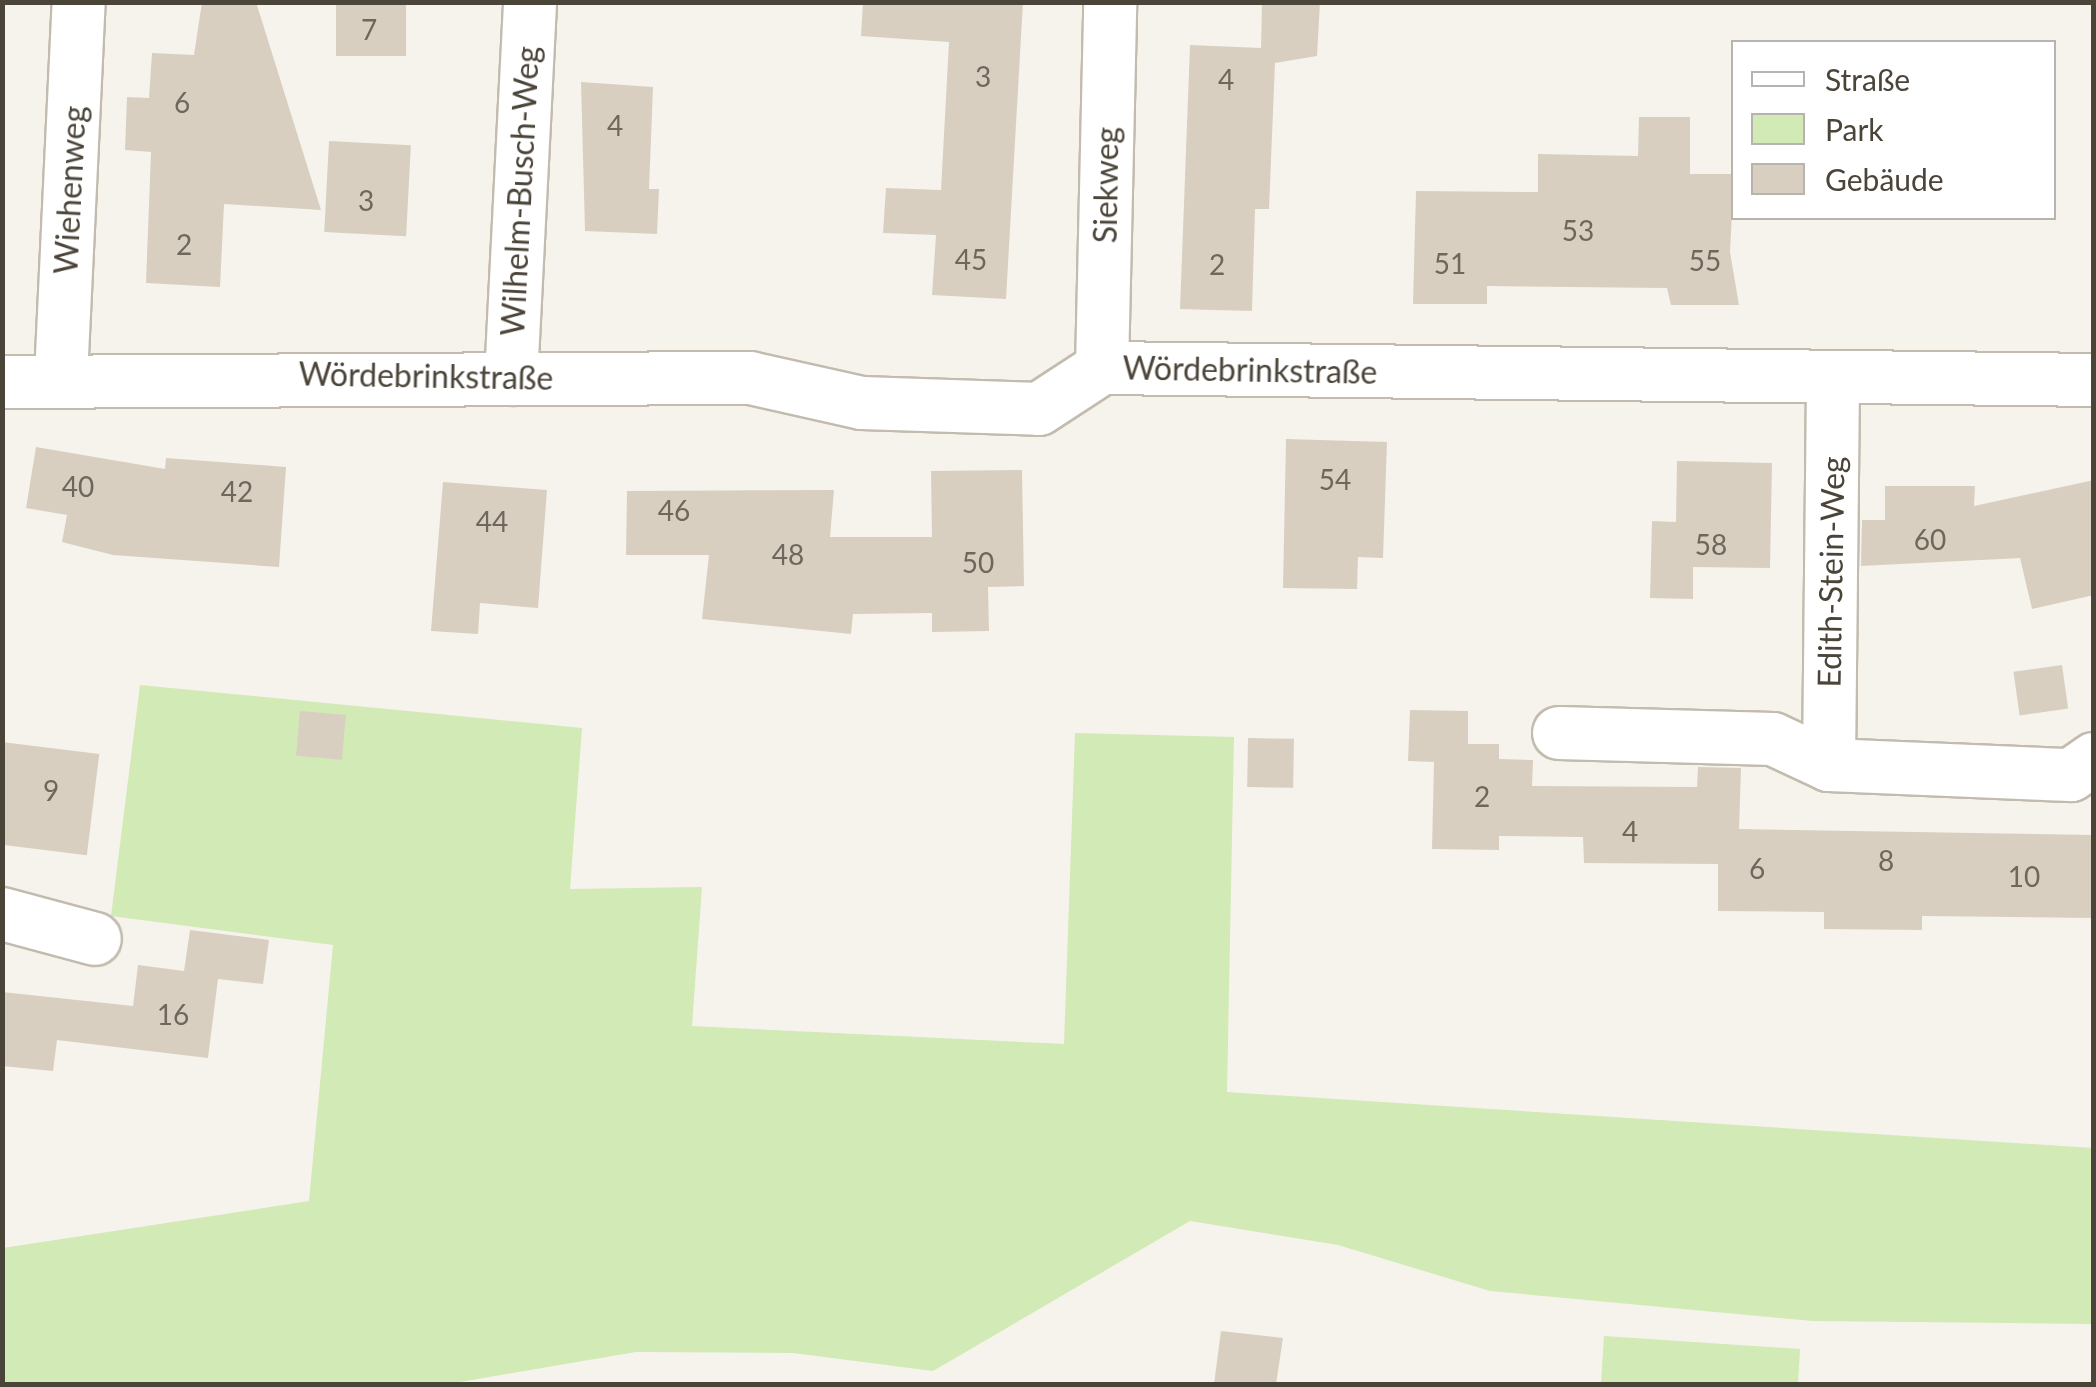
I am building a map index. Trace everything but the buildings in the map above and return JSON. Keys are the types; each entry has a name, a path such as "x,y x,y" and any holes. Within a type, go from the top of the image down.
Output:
{"street":[{"name":"Wiehenweg","path":"62,377 78,2"},
{"name":"Wilhelm-Busch-Weg","path":"511,379 530,2"},
{"name":"Siekweg","path":"1102,368 1110,2"},
{"name":"Wördebrinkstraße","path":"2,382 62,377 750,378 862,403 1039,409 1102,368 2094,380"},
{"name":"Edith-Stein-Weg","path":"1828,764 1833,378"},
{"path":"1559,733 1773,739 1828,764 2071,776 2094,759"},
{"path":"2,914 95,939"}],"green space":[{"path":"140,685 582,728 570,889 702,887 692,1026 1064,1044 1075,733 1234,737 1227,1092 2093,1148 2093,1324 1812,1321 1490,1291 1338,1245 1190,1221 933,1371 793,1353 636,1352 448,1384 3,1384 3,1248 309,1201 333,945 111,916"},
{"path":"1604,1336 1800,1349 1798,1384 1601,1384"}]}
